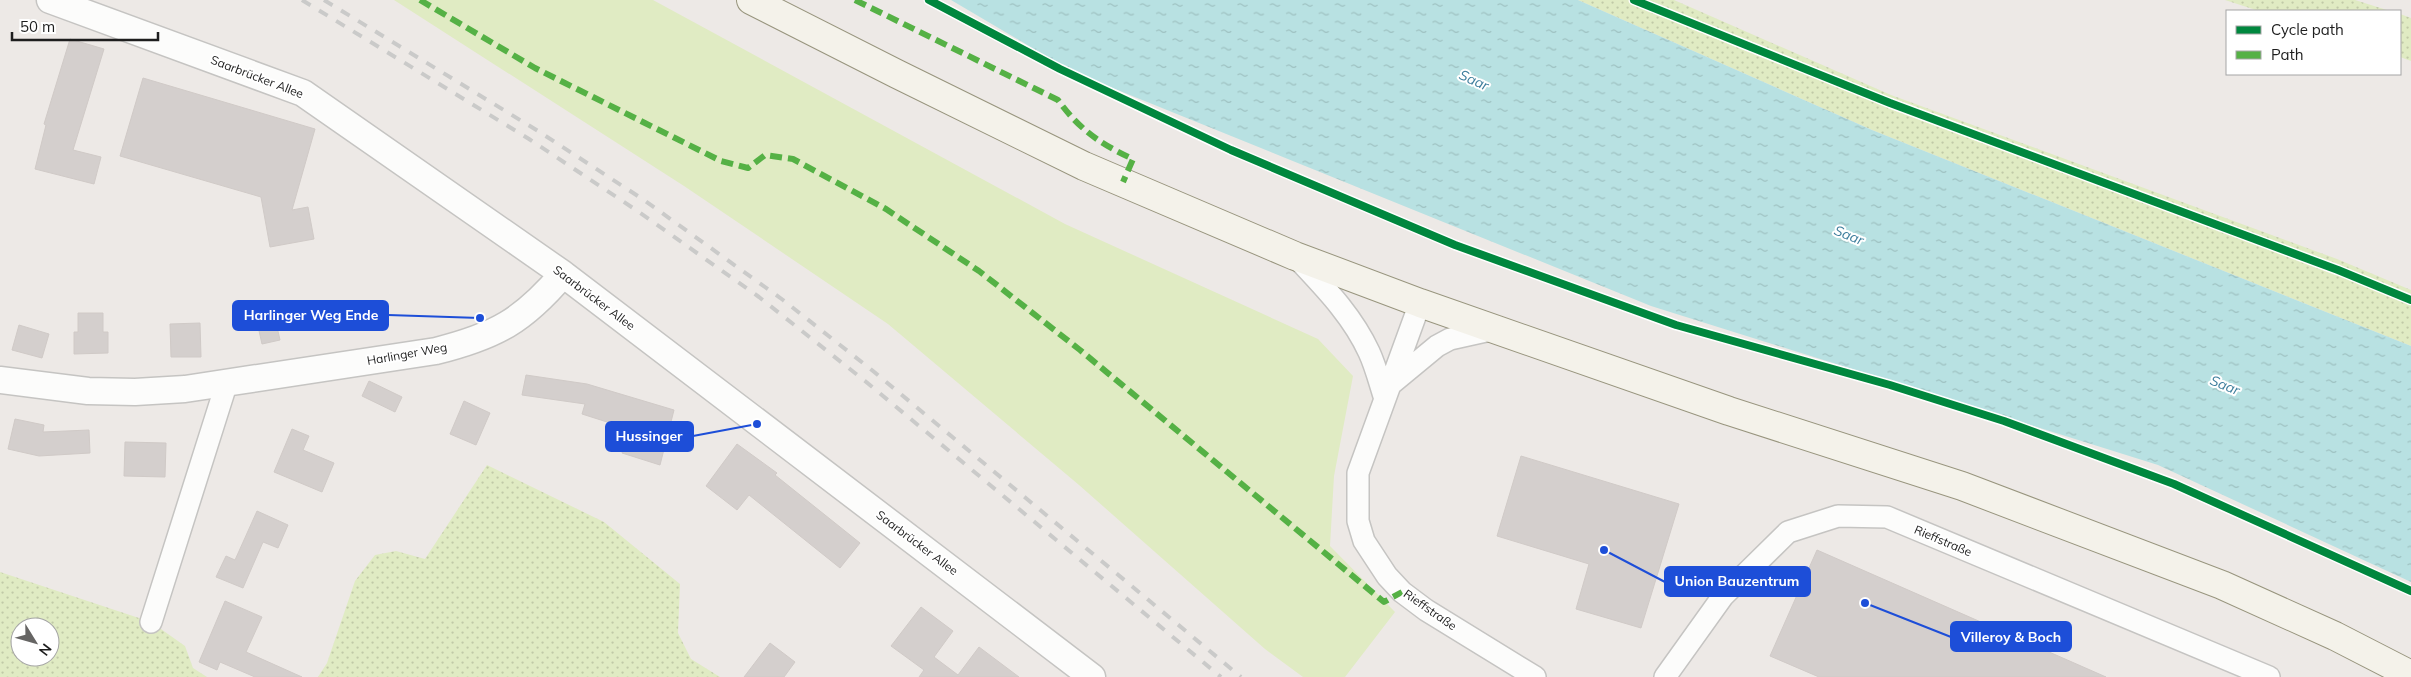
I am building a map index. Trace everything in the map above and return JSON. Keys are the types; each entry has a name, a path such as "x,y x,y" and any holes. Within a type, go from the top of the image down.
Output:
{"main road":[{"path":"752,0 1084,166 1295,256 1420,303 1728,412 1962,486 2222,585 2335,636 2411,675"}],"street":[{"name":"Saarbrücker Allee","path":"50,0 303,93 563,274 1092,677"},
{"path":"1295,256 1337,302 1361,336 1388,392 1437,346 1450,339 1495,329"},
{"name":"Harlinger Weg","path":"0,380 88,391 135,392 185,389 436,351 476,340 504,327 529,310 563,274"},
{"name":"Rieffstraße","path":"1420,303 1358,474 1358,521 1364,541 1387,576 1402,592 1426,610 1535,677"},
{"path":"152,622 227,382"},
{"name":"Rieffstraße","path":"1668,674 1723,596 1788,532 1838,516 1887,517 2269,677"}],"green space":[{"path":"394,0 653,0 1065,224 1318,339 1353,376 1334,476 1330,546 1395,612 1345,677 1303,677 1265,649 1079,485 888,324 684,186"},
{"path":"1578,0 1674,0 1891,95 2337,259 2411,290 2411,346 1872,130"},
{"path":"2225,0 2355,0 2387,10 2256,10"},
{"path":"2401,14 2411,18 2411,61 2401,57"},
{"path":"487,465 604,522 680,584 678,633 691,659 720,677 318,677 327,663 355,581 375,555 396,551 425,559"},
{"path":"0,572 151,622 185,646 193,668 207,677 0,677"}],"water":[{"name":"Saar","path":"951,0 1578,0 1872,130 2411,346 2411,582 2158,465 1651,306 1073,72"}],"building":[{"path":"70,39 104,49 73,150 101,157 94,184 35,169 46,125 44,124"},
{"path":"143,78 315,129 292,210 308,207 314,239 270,247 261,197 120,156"},
{"path":"273,309 280,340 262,344 255,313"},
{"path":"78,313 103,313 103,332 108,332 108,353 74,354 74,332 78,332"},
{"path":"200,323 201,357 171,357 170,324"},
{"path":"19,325 49,334 42,358 12,350"},
{"path":"526,375 587,384 674,410 660,465 622,453 629,429 582,414 585,404 522,395"},
{"path":"369,381 402,397 395,412 362,396"},
{"path":"464,401 490,413 476,445 450,434"},
{"path":"15,419 44,425 43,432 89,430 90,453 39,456 8,449"},
{"path":"292,429 309,436 303,450 334,463 322,492 274,472"},
{"path":"125,442 166,443 165,477 124,476"},
{"path":"737,444 777,473 775,475 860,543 840,568 749,495 737,510 706,486"},
{"path":"1521,456 1679,504 1641,628 1576,609 1589,564 1497,536"},
{"path":"257,511 288,525 278,548 263,542 243,588 216,577 226,556 235,560"},
{"path":"1817,550 2106,677 1819,677 1770,656"},
{"path":"225,601 262,617 246,652 302,677 255,677 220,662 217,670 199,662"},
{"path":"921,607 953,631 934,657 958,675 979,647 1019,677 919,677 924,670 891,646"},
{"path":"770,643 795,662 784,677 744,677"}],"railway":[{"path":"302,0 529,139 639,212 759,297 865,381 1221,677"},
{"path":"324,0 538,131 644,200 783,300 873,371 1241,677"}],"marked path":[{"path":"420,0 535,68 721,161 748,168 765,155 793,159 886,209 979,271 1080,350 1384,602 1402,592"},
{"path":"855,0 1058,100 1091,135 1110,148 1133,159 1123,182"}],"cycle path":[{"path":"929,0 1060,69 1231,150 1455,245 1676,325 1890,385 2004,421 2174,484 2411,591"},
{"path":"1634,0 1890,103 2338,270 2411,300"}],"place":[{"name":"Harlinger Weg Ende","path":"480,318"},
{"name":"Hussinger","path":"757,424"},
{"name":"Union Bauzentrum","path":"1604,550"},
{"name":"Villeroy & Boch","path":"1865,603"}]}
